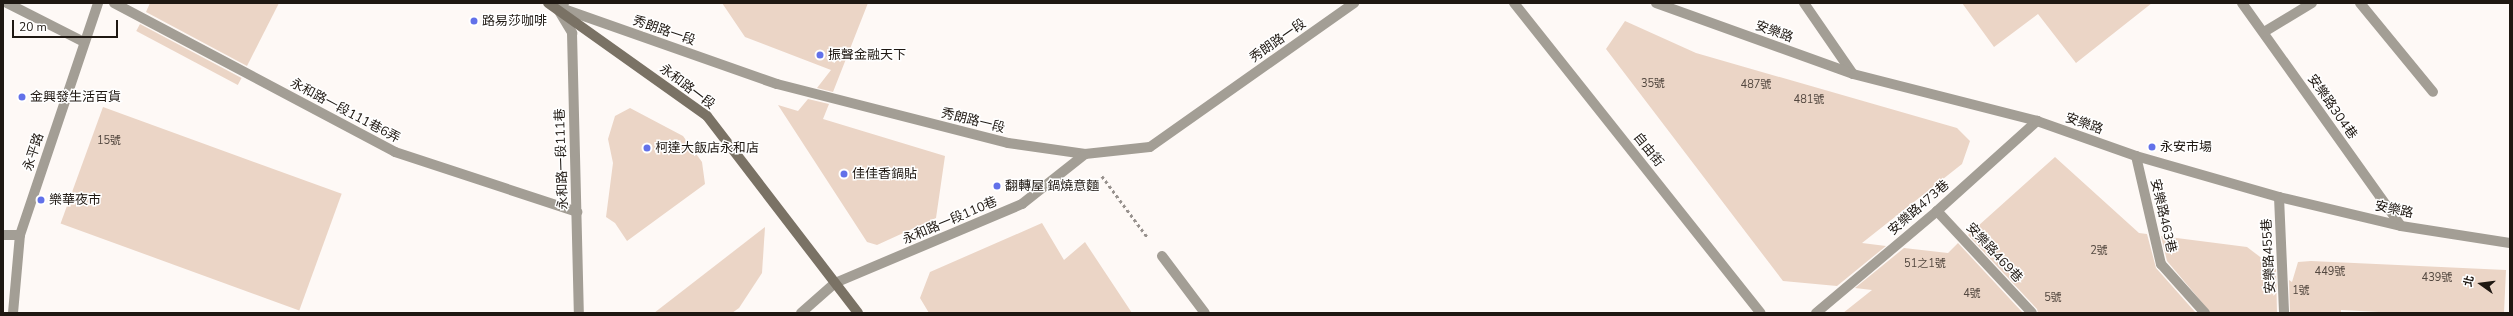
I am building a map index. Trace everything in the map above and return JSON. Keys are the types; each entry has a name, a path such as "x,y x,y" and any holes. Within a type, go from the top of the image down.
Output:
{"main road":[{"name":"永和路一段","path":"557,4 708,116 858,313"}],"street":[{"path":"7,3 84,42"},
{"name":"永平路","path":"13,313 20,235 98,3"},
{"name":"永和路一段111巷6弄","path":"114,3 395,152 577,212"},
{"name":"秀朗路一段","path":"557,4 777,84 1008,143 1085,154 1150,147 1354,3"},
{"name":"自由街","path":"1514,3 1761,313"},
{"name":"安樂路","path":"1656,3 1853,74 2037,121 2136,156 2279,197 2401,226 2510,243"},
{"path":"1804,3 1853,74"},
{"name":"安樂路304巷","path":"2242,3 2401,226"},
{"path":"2264,32 2312,3"},
{"path":"2360,3 2434,92"},
{"name":"永和路一段111巷","path":"557,4 572,33 579,313"},
{"name":"安樂路473巷","path":"1816,313 1937,211 2037,121"},
{"name":"永和路一段110巷","path":"801,313 835,283 1022,204 1085,154"},
{"name":"安樂路463巷","path":"2136,156 2161,264 2205,313"},
{"name":"安樂路455巷","path":"2279,197 2284,313"},
{"name":"安樂路469巷","path":"1937,211 2032,313"},
{"path":"3,235 20,235"},
{"path":"1162,256 1205,313"}],"path":[{"path":"1085,154 1162,256"}],"building":[{"path":"150,3 279,3 247,66 146,12"},
{"name":"振聲金融天下","path":"722,3 868,3 833,92 817,88 831,70 745,37"},
{"path":"1962,3 2152,3 2076,63 2038,14 1994,47"},
{"path":"1625,21 1696,53 1957,128 1970,141 1962,164 1862,243 1886,246 1837,286 1783,281 1606,49"},
{"path":"140,24 242,78 238,85 136,31"},
{"path":"808,99 829,104 823,119 945,156 936,218 877,245 867,242 778,105 798,111"},
{"path":"103,107 342,194 299,310 61,224"},
{"path":"630,108 683,136 702,162 705,184 627,241 615,223 606,217 613,163 608,139 615,116"},
{"path":"2055,157 2139,233 2147,234 2156,268 2196,313 2038,313 2037,309 1968,235"},
{"path":"1042,223 1064,260 1085,242 1132,313 929,313 920,298 930,272"},
{"path":"765,227 762,273 739,308 732,313 654,313"},
{"path":"2161,236 2247,247 2276,269 2277,313 2211,313 2167,261"},
{"path":"1958,243 2023,313 1843,313 1872,290 1855,288 1904,248 1948,253"},
{"path":"2311,261 2506,270 2504,313 2398,313 2341,310 2341,313 2290,313 2289,280 2292,282 2298,262"}],"place":[{"name":"路易莎咖啡","path":"474,21"},
{"name":"振聲金融天下","path":"820,55"},
{"name":"金興發生活百貨","path":"22,97"},
{"name":"永安市場","path":"2152,147"},
{"name":"柯達大飯店永和店","path":"647,148"},
{"name":"佳佳香鍋貼","path":"844,174"},
{"name":"翻轉屋 鍋燒意麵","path":"997,186"},
{"name":"樂華夜市","path":"41,200"}]}
